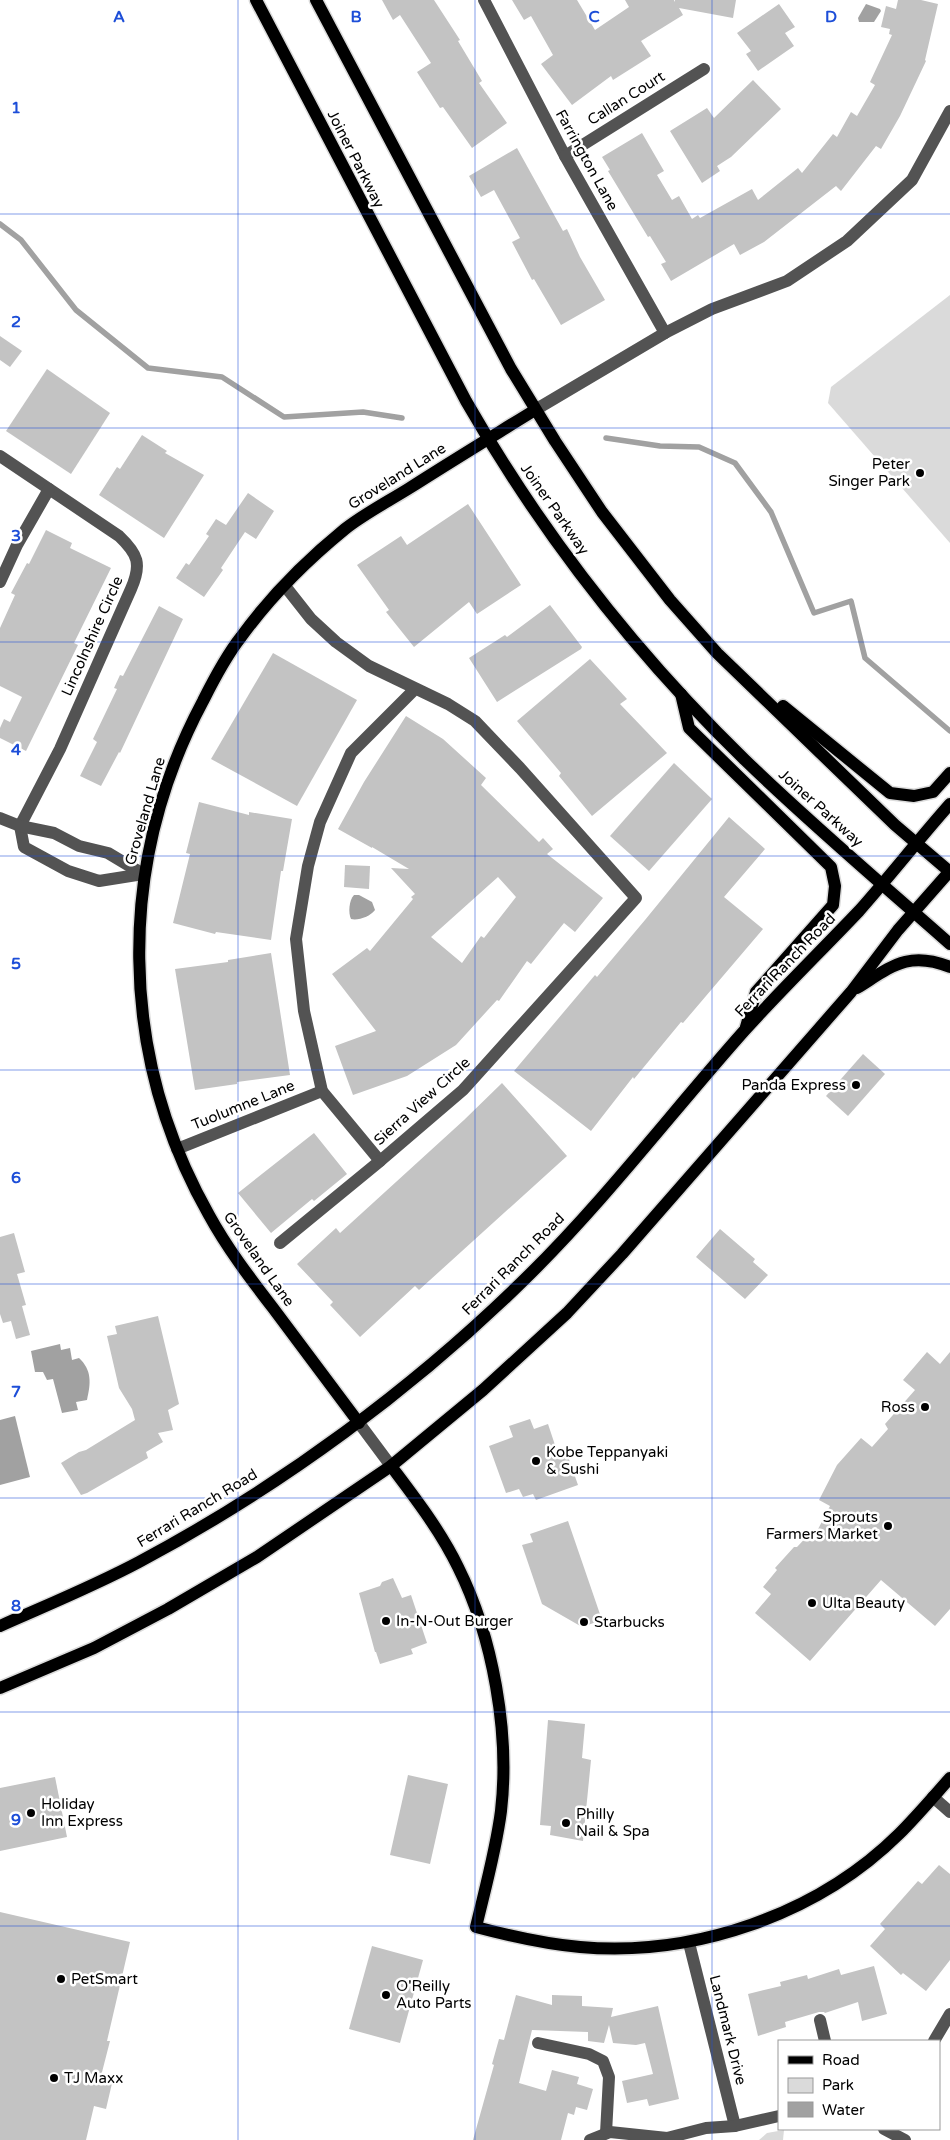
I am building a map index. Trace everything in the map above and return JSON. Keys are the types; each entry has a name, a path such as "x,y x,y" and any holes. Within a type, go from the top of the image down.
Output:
{"main road":[{"name":"Joiner Parkway","path":"256,0 382,242 488,439 552,535 588,584 681,693 770,784 950,944"},
{"path":"0,1688 94,1648 168,1609 257,1557 391,1466 483,1390 567,1313 671,1199 851,992 898,930 950,872 894,824 717,652 670,600 602,512 535,410 511,369 316,0"},
{"name":"Groveland Lane","path":"359,1423 234,1257 208,1214 178,1149 162,1106 150,1059 143,1016 139,971 143,874 152,834 168,780 189,726 240,638 285,586 344,530 360,518 535,410"},
{"path":"717,652 890,793 914,796 933,792 950,773"},
{"path":"681,693 689,728 831,867 835,886 833,904 756,992 746,1030"},
{"name":"Ferrari Ranch Road","path":"0,1626 70,1596 140,1561 227,1510 359,1423 449,1348 530,1274 582,1219 746,1030 882,884 950,804"},
{"path":"851,992 898,963 918,959 938,962 950,967"},
{"name":"Groveland Lane","path":"391,1466 441,1535 458,1567 474,1604 496,1679 502,1770 501,1810 487,1883 476,1926 518,1938 581,1947 648,1948 689,1943"},
{"path":"689,1943 767,1919 804,1902 833,1885 868,1861 898,1835 950,1778"}],"street":[{"name":"Farrington Lane","path":"484,0 565,156 665,333"},
{"name":"Callan Court","path":"565,156 704,69"},
{"name":"Groveland Lane","path":"535,410 665,333 712,309 787,281 847,241 912,180 950,111"},
{"name":"Lincolnshire Circle","path":"0,456 119,536 132,549 138,562 137,575 60,749 20,826"},
{"path":"0,582 17,545 49,489"},
{"path":"285,586 311,619 336,642 369,666 415,689"},
{"name":"Sierra View Circle","path":"415,689 448,704 475,721 520,768 636,898 464,1090 380,1161 322,1091 304,1011 296,939 308,866 320,822 351,753 415,689"},
{"path":"0,818 20,826 54,833 79,846 108,853 143,874"},
{"path":"20,826 24,847 68,871 99,881 143,874"},
{"name":"Tuolumne Lane","path":"178,1149 322,1091"},
{"path":"280,1243 380,1161"},
{"name":"Groveland Lane","path":"359,1423 391,1466"},
{"path":"933,1797 950,1812"},
{"name":"Landmark Drive","path":"689,1943 735,2126"},
{"path":"935,2040 950,2014"},
{"path":"820,2020 826,2040"},
{"path":"538,2043 589,2054 603,2060 609,2077 606,2133"},
{"path":"590,2140 610,2132 667,2138 706,2128 735,2126 778,2116"},
{"path":"890,2130 905,2140"}],"green space":[{"name":"Peter Singer Park","path":"950,295 950,543 828,403 831,387"},
{"path":"784,2130 783,2140 759,2140 767,2133"}],"water":[{"path":"866,4 881,11 874,22 859,22 858,18"},
{"path":"354,895 359,895 372,902 375,910 364,917 351,919 349,907"},
{"path":"60,1344 61,1350 70,1348 72,1360 79,1358 83,1363 88,1372 90,1382 87,1400 76,1402 78,1410 62,1413 53,1379 47,1380 43,1372 35,1372 31,1351"},
{"path":"15,1416 30,1477 0,1485 0,1420"}],"building":[{"path":"382,0 434,0 460,40 458,41 482,81 479,83 507,123 472,148 443,107 440,108 417,72 431,63 400,15 393,20"},
{"path":"512,0 577,0 595,30 629,7 625,0 674,0 675,2 675,0 736,0 733,18 679,8 683,15 641,41 651,56 613,80 611,76 572,105 541,64 553,55 531,16 524,20"},
{"path":"898,0 921,0 938,4 926,61 900,116 881,149 876,146 841,191 836,186 764,242 740,255 734,244 671,281 661,264 666,262 650,236 648,237 608,171 610,170 602,157 642,133 664,171 657,175 672,200 679,196 692,219 698,215 700,218 752,189 758,200 798,168 802,173 833,134 837,137 851,112 857,116 875,85 870,82 892,35 889,34 890,29 881,27 886,6 896,9"},
{"path":"779,4 795,27 785,33 794,46 758,71 746,54 751,51 737,33"},
{"path":"753,80 781,109 731,157 717,166 720,171 702,183 670,131 707,108 714,118"},
{"path":"517,148 563,231 567,229 580,257 605,300 561,325 534,279 532,280 512,242 520,238 494,190 481,197 469,176"},
{"path":"0,336 22,351 10,367 0,360"},
{"path":"47,369 110,413 71,474 6,431"},
{"path":"142,435 167,451 165,453 204,475 164,538 99,495 117,467 120,469"},
{"path":"248,493 274,511 256,539 245,532 221,568 223,570 204,597 176,578 186,563 189,565 209,536 206,534 216,519 226,525"},
{"path":"468,504 521,585 477,614 469,602 414,647 386,612 389,610 357,565 401,536 407,545"},
{"path":"46,530 72,543 70,548 111,568 74,643 78,645 26,751 0,738 0,728 4,719 10,722 22,697 0,686 0,628 15,595 11,593 27,563 29,564"},
{"path":"550,605 582,647 581,649 497,702 469,658 505,635 507,637"},
{"path":"159,606 183,619 120,753 101,786 80,776 97,742 93,739 117,689 114,688 120,675 123,676"},
{"path":"273,653 357,700 297,806 211,759"},
{"path":"590,659 627,699 620,704 667,753 592,816 559,776 561,773 517,721"},
{"path":"406,716 443,739 486,778 481,785 539,842 543,838 553,849 547,854 603,898 575,932 564,923 531,964 527,961 499,1001 497,1000 456,1045 407,1076 353,1095 335,1046 376,1031 332,974 367,948 370,951 413,899 411,897 415,894 391,868 409,869 338,829 364,782","holes":["498,877 516,897 484,938 481,936 462,963 431,937"]},
{"path":"674,763 712,799 649,871 610,836"},
{"path":"199,802 249,815 249,812 292,819 283,871 281,871 271,940 216,932 215,934 173,923 190,854 186,853"},
{"path":"729,817 765,849 724,897 763,929 683,1023 681,1022 634,1079 633,1077 591,1131 514,1071 595,975 597,977"},
{"path":"345,865 370,866 369,889 344,887"},
{"path":"271,953 290,1075 195,1090 175,969 228,962 228,960"},
{"name":"Panda Express","path":"863,1054 885,1074 848,1116 826,1096"},
{"path":"502,1083 567,1156 419,1290 415,1286 360,1337 330,1305 333,1302 297,1264 336,1228 340,1233"},
{"path":"314,1133 347,1174 314,1201 312,1199 271,1233 238,1193"},
{"path":"720,1229 755,1259 753,1262 768,1275 745,1299 696,1257"},
{"path":"14,1233 25,1272 17,1274 26,1305 22,1306 30,1335 16,1339 11,1321 3,1323 0,1314 0,1237"},
{"path":"158,1316 179,1404 168,1410 173,1430 158,1433 163,1442 146,1452 148,1458 81,1495 61,1463 135,1420 132,1409 119,1388 107,1336 117,1334 115,1326"},
{"path":"927,1352 940,1364 950,1352 950,1609 935,1626 881,1580 810,1661 755,1613 771,1594 763,1587 777,1570 775,1568 794,1547 797,1547 812,1531 815,1535 830,1506 819,1500 837,1465 861,1438 872,1447 888,1429 885,1424 915,1390 903,1380"},
{"path":"530,1419 534,1429 548,1424 557,1451 565,1448 578,1485 536,1500 533,1494 523,1497 519,1489 506,1493 489,1446 513,1437 509,1426"},
{"path":"568,1521 602,1620 582,1627 542,1604 522,1545 533,1542 530,1534"},
{"name":"In-N-Out Burger","path":"393,1578 402,1598 411,1595 427,1643 411,1649 413,1654 380,1664 359,1593 380,1586 382,1582"},
{"path":"548,1720 585,1724 582,1758 591,1760 583,1841 550,1835 551,1826 540,1825"},
{"path":"408,1775 448,1784 430,1864 390,1855"},
{"name":"Holiday Inn Express","path":"55,1777 67,1837 0,1851 0,1788"},
{"path":"939,1865 950,1874 950,1960 926,1991 903,1973 901,1975 870,1946 885,1929 880,1924 918,1881 922,1884"},
{"path":"0,1912 130,1942 107,2041 110,2041 101,2076 113,2079 106,2109 94,2106 86,2140 0,2140"},
{"name":"O'Reilly Auto Parts","path":"372,1946 423,1960 400,2043 349,2029"},
{"path":"874,1966 887,2014 862,2021 858,2002 825,2013 819,2012 785,2022 786,2027 758,2036 748,1994 781,1986 780,1982 807,1975 808,1979 839,1969 841,1975"},
{"path":"516,1995 552,2005 552,1995 582,1996 582,2006 613,2008 611,2017 658,2006 679,2099 649,2106 647,2099 627,2103 622,2081 653,2074 645,2043 636,2045 613,2043 609,2025 604,2043 588,2041 588,2032 532,2030 519,2083 546,2091 552,2070 579,2077 577,2084 593,2089 587,2110 576,2107 574,2115 568,2113 561,2140 473,2140 494,2065 492,2064 499,2039 504,2040"}],"waterway":[{"path":"0,224 21,240 76,310 148,368 222,377 284,417 363,412 402,418"},
{"path":"606,438 660,446 699,447 735,463 771,512 814,613 851,601 865,658 950,731"}],"place":[{"name":"Peter Singer Park","path":"920,473"},
{"name":"Panda Express","path":"856,1085"},
{"name":"Ross","path":"925,1407"},
{"name":"Kobe Teppanyaki & Sushi","path":"536,1461"},
{"name":"Sprouts Farmers Market","path":"888,1526"},
{"name":"Ulta Beauty","path":"812,1603"},
{"name":"In-N-Out Burger","path":"386,1621"},
{"name":"Starbucks","path":"584,1622"},
{"name":"Holiday Inn Express","path":"31,1813"},
{"name":"Philly Nail & Spa","path":"566,1823"},
{"name":"PetSmart","path":"61,1979"},
{"name":"O'Reilly Auto Parts","path":"386,1995"},
{"name":"TJ Maxx","path":"54,2078"}]}
